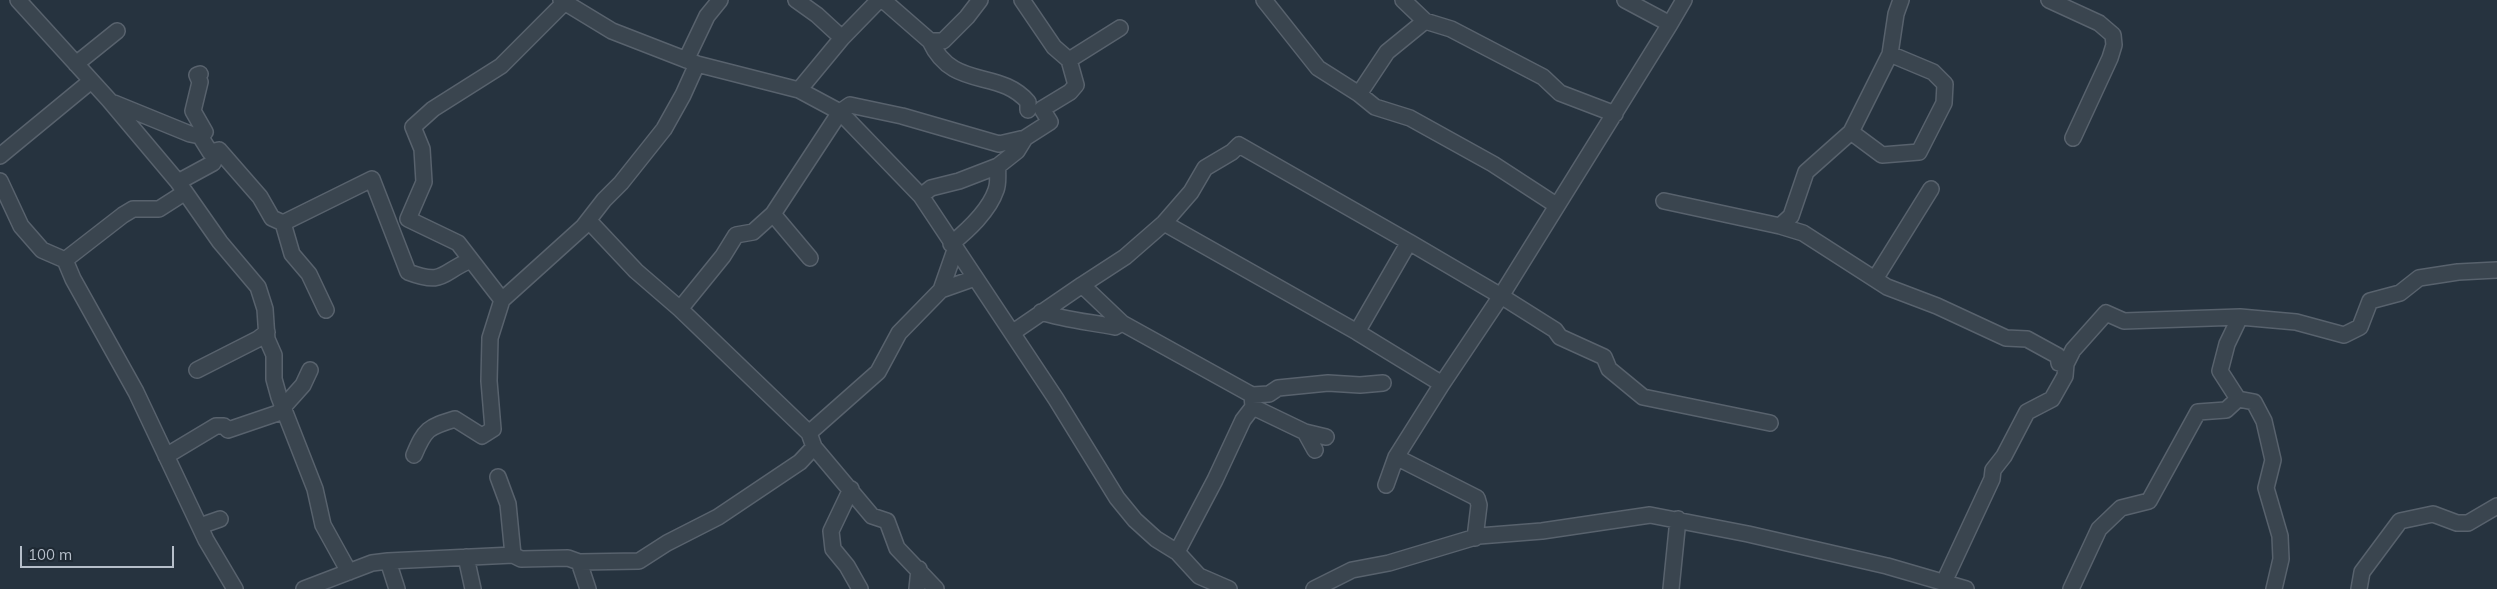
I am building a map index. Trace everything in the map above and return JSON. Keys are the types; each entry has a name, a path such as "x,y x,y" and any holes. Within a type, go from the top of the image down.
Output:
{"street":[{"path":"18,0 110,102 181,188 258,287 265,309 267,332 274,355 274,379 315,489 324,525 350,572"},
{"path":"414,455 423,433 432,426 455,419 482,436 493,428 489,381 490,338 502,300 589,221 604,200 664,129 683,95 707,16 720,0"},
{"path":"796,0 817,15 842,38"},
{"path":"799,90 842,38 879,0"},
{"path":"884,0 930,41 938,54 964,75 1014,88 1028,102 1028,110"},
{"path":"930,41 943,41 967,17 980,0"},
{"path":"680,309 723,256 736,235 753,232 773,214 840,112 850,105 873,109 999,144 1025,138 1050,122 1042,110 1070,92 1076,85 1070,60 1054,47 1022,0"},
{"path":"1264,0 1318,68 1359,94 1375,107 1410,118 1493,164 1556,205"},
{"path":"1403,0 1425,21 1451,29 1543,77 1560,94 1615,114"},
{"path":"1625,0 1670,24"},
{"path":"1386,485 1396,457 1501,296 1684,0"},
{"path":"1780,226 1791,216 1806,172 1851,132 1890,54 1896,14 1901,0"},
{"path":"502,300 458,243 408,219 424,182 422,149 413,127 433,109 500,66 564,1 612,31 692,62 799,90 840,112 920,196 1056,399 1117,498 1135,520 1156,539 1177,552 1198,583 1229,589"},
{"path":"2057,2 2099,23 2114,35 2114,45 2110,58 2073,138"},
{"path":"1359,94 1387,52 1425,21"},
{"path":"1070,60 1120,28"},
{"path":"76,64 117,31"},
{"path":"1851,132 1882,155 1919,152 1944,103 1945,84 1933,72 1890,54"},
{"path":"200,74 197,75 200,82 193,111 204,132 201,137"},
{"path":"0,156 91,81"},
{"path":"110,102 201,137 210,152 219,150"},
{"path":"920,196 931,188 959,181 998,166 1017,150 1025,138"},
{"path":"1012,333 1125,257 1164,223 1191,192 1205,168 1232,152 1239,144 1501,296 1555,330 1560,337 1604,357 1609,369 1643,397 1770,423"},
{"path":"219,150 260,197 272,218 283,222 372,179 408,272 424,278 438,279 449,274 459,265 471,260"},
{"path":"65,260 123,215 134,209 160,209 181,188 214,163 219,150"},
{"path":"941,290 953,247 990,202 996,190 998,166"},
{"path":"0,182 21,226 42,250 65,260 73,279 136,392 200,526 235,589"},
{"path":"1876,279 1931,189"},
{"path":"1664,201 1780,226 1803,233 1887,287 1937,306 2006,338 2027,339 2058,356 2059,363 2066,364"},
{"path":"773,214 810,258"},
{"path":"589,221 636,271 680,309 812,440 872,516 887,521 897,548 936,589"},
{"path":"283,222 292,254 309,274 326,310"},
{"path":"1164,223 1357,332 1442,384"},
{"path":"1357,332 1409,242"},
{"path":"1948,586 1992,479 1993,470 2004,456 2027,412 2052,398 2065,376 2066,364 2073,350 2106,313 2124,321 2240,316 2296,322 2344,335 2360,327 2370,301 2400,293 2419,278 2458,272 2497,270"},
{"path":"304,589 372,563 388,561 513,555 522,559 568,558 579,562 639,561 667,543 718,517 800,462 812,440 878,372 899,333 941,290 975,278"},
{"path":"1082,285 1122,323 1305,432 1326,437"},
{"path":"1041,312 1063,320 1084,320 1115,327 1122,323"},
{"path":"2240,316 2227,344 2220,371 2238,399 2254,402 2264,421 2274,460 2266,488 2280,536 2281,559 2274,589"},
{"path":"197,370 258,339 267,332"},
{"path":"166,456 216,426 224,426 228,430 278,413 303,385 314,376"},
{"path":"1177,552 1216,480 1253,401 1278,388 1328,382 1360,385 1383,383"},
{"path":"2071,589 2099,529 2121,508 2149,500 2198,412 2226,410 2238,399"},
{"path":"1305,432 1315,450"},
{"path":"1396,457 1477,498 1479,505 1475,538"},
{"path":"498,477 508,504 513,555"},
{"path":"851,488 832,531 833,549 847,566 860,589"},
{"path":"2359,589 2362,572 2400,521 2433,514 2457,522 2468,523 2497,506"},
{"path":"1314,589 1352,570 1389,562 1475,538 1650,515 1678,519 1887,566 1948,586 1966,589"},
{"path":"200,526 220,518"},
{"path":"1671,589 1678,519"},
{"path":"466,557 473,589"},
{"path":"388,561 397,589"},
{"path":"579,562 588,589"},
{"path":"917,589 919,570"}]}
